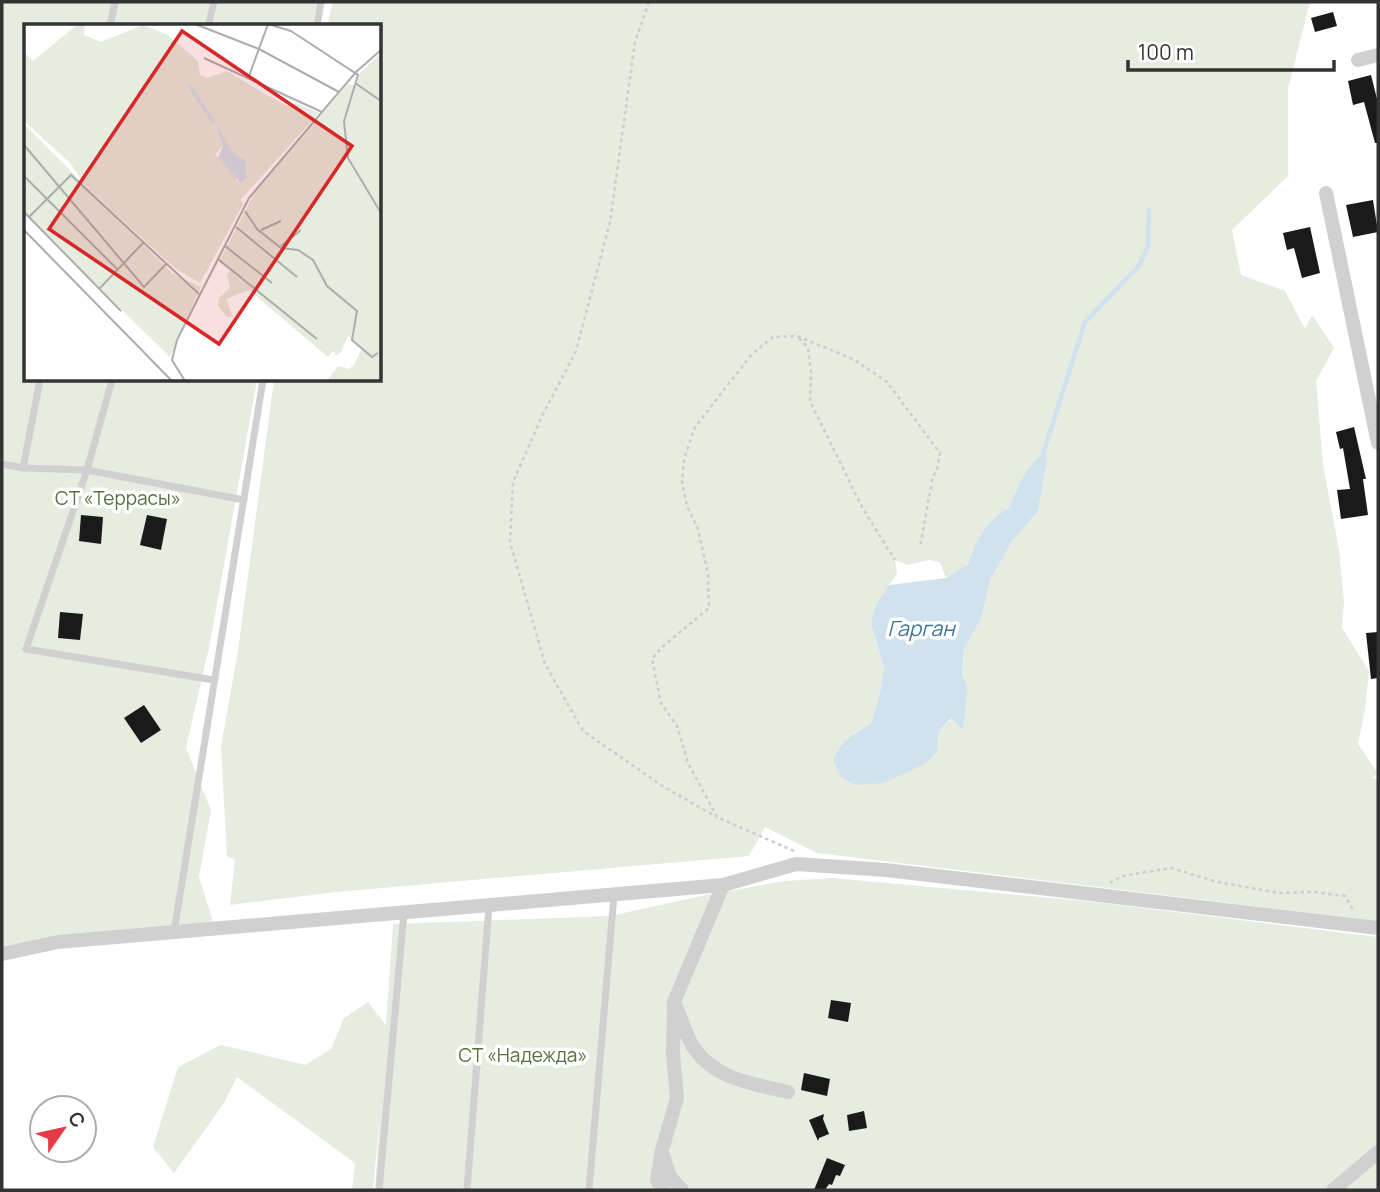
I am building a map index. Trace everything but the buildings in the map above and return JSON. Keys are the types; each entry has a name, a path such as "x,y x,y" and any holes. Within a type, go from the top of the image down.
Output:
{"street":[{"path":"1358,60 1378,55"},
{"path":"1326,193 1378,443"},
{"path":"2,954 58,942 723,885 796,864 886,870 1378,928"},
{"path":"663,1190 657,1180 662,1150 677,1098 673,1054 674,1002 723,885"},
{"path":"674,1002 694,1047 711,1066 734,1079 788,1092"},
{"path":"662,1150 670,1177 682,1190"},
{"path":"1333,1190 1378,1152"}],"lane":[{"path":"110,24 114,2"},
{"path":"208,24 214,2"},
{"path":"317,24 321,2"},
{"path":"23,468 40,382"},
{"path":"111,382 87,470 26,649 214,680"},
{"path":"174,932 263,382"},
{"path":"2,464 23,468 87,470 244,500"},
{"path":"589,1190 614,894"},
{"path":"467,1190 489,905"},
{"path":"379,1190 404,912"}],"path":[{"path":"649,2 635,43 610,222 576,351 543,414 513,482 510,542 545,663 583,731 664,787 717,817 804,855"},
{"path":"717,817 688,763 677,726 661,703 652,659 662,647 709,608 709,574 698,529 687,506 682,482 684,459 695,427 752,354 773,337 797,336 855,360 887,382 940,453 920,547"},
{"path":"797,336 808,348 810,401 863,509 895,560"},
{"path":"1092,894 1122,876 1171,868 1218,882 1279,893 1314,892 1345,896 1363,927"}],"green space":[{"name":"СТ «Террасы»","path":"2,2 323,2 319,24 24,24 24,382 257,382 210,643 186,748 211,810 199,877 214,925 2,948"},
{"path":"333,2 1310,2 1288,89 1288,176 1232,230 1241,275 1285,291 1305,329 1312,315 1334,348 1316,381 1323,465 1339,550 1344,601 1342,628 1369,671 1358,744 1378,774 1372,778 1378,779 1378,921 817,853 765,827 749,856 336,892 230,905 235,859 227,857 221,746 238,651 274,382 382,382 382,24 328,24","holes":["1046,467 1038,511 1013,540 990,580 982,617 964,649 962,674 968,688 963,729 952,718 939,731 937,752 853,734 871,723 880,693 884,667 871,624 897,574 895,560 908,565 928,560 940,562 946,578 968,564 982,531 994,518 1009,508 1017,488"]},
{"name":"СТ «Надежда»","path":"832,878 1095,902 1378,937 1378,1190 375,1190 380,1114 373,1190 352,1190 355,1163 237,1077 224,1103 174,1173 153,1147 178,1067 221,1045 305,1065 331,1049 344,1018 368,1002 386,1025 393,924 610,916 785,881"}],"water":[{"name":"Гарган","path":"1043,454 1047,459 1038,511 1013,540 990,580 982,617 964,649 962,674 968,688 963,730 951,718 939,731 937,752 926,763 884,783 856,785 841,777 833,760 844,743 871,723 880,693 884,667 871,624 876,605 889,585 946,578 968,564 982,532 994,518 1009,508 1026,472"}],"waterway":[{"path":"1043,454 1085,322 1138,267 1148,247 1149,210"}]}
